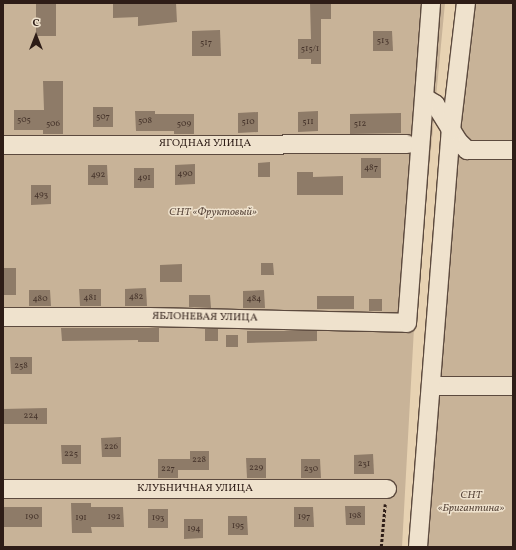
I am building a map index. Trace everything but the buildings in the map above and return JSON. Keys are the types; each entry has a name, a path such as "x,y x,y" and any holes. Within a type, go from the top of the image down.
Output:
{"street":[{"path":"431,3 424,98 435,104 451,130 467,150 513,150"},
{"path":"418,547 451,130 466,3"},
{"name":"ЯБЛОНЕВАЯ УЛИЦА","path":"3,317 157,317 407,323 424,98"},
{"name":"ЯГОДНАЯ УЛИЦА","path":"3,145 407,144"},
{"path":"431,386 513,386"},
{"name":"КЛУБНИЧНАЯ УЛИЦА","path":"3,489 387,489"}],"path":[{"path":"381,547 387,489"}],"green space":[{"name":"СНТ «Фруктовый»","path":"3,3 445,3 414,328 402,547 3,547"},
{"name":"СНТ «Бригантина»","path":"462,3 513,3 513,547 425,547"}]}
